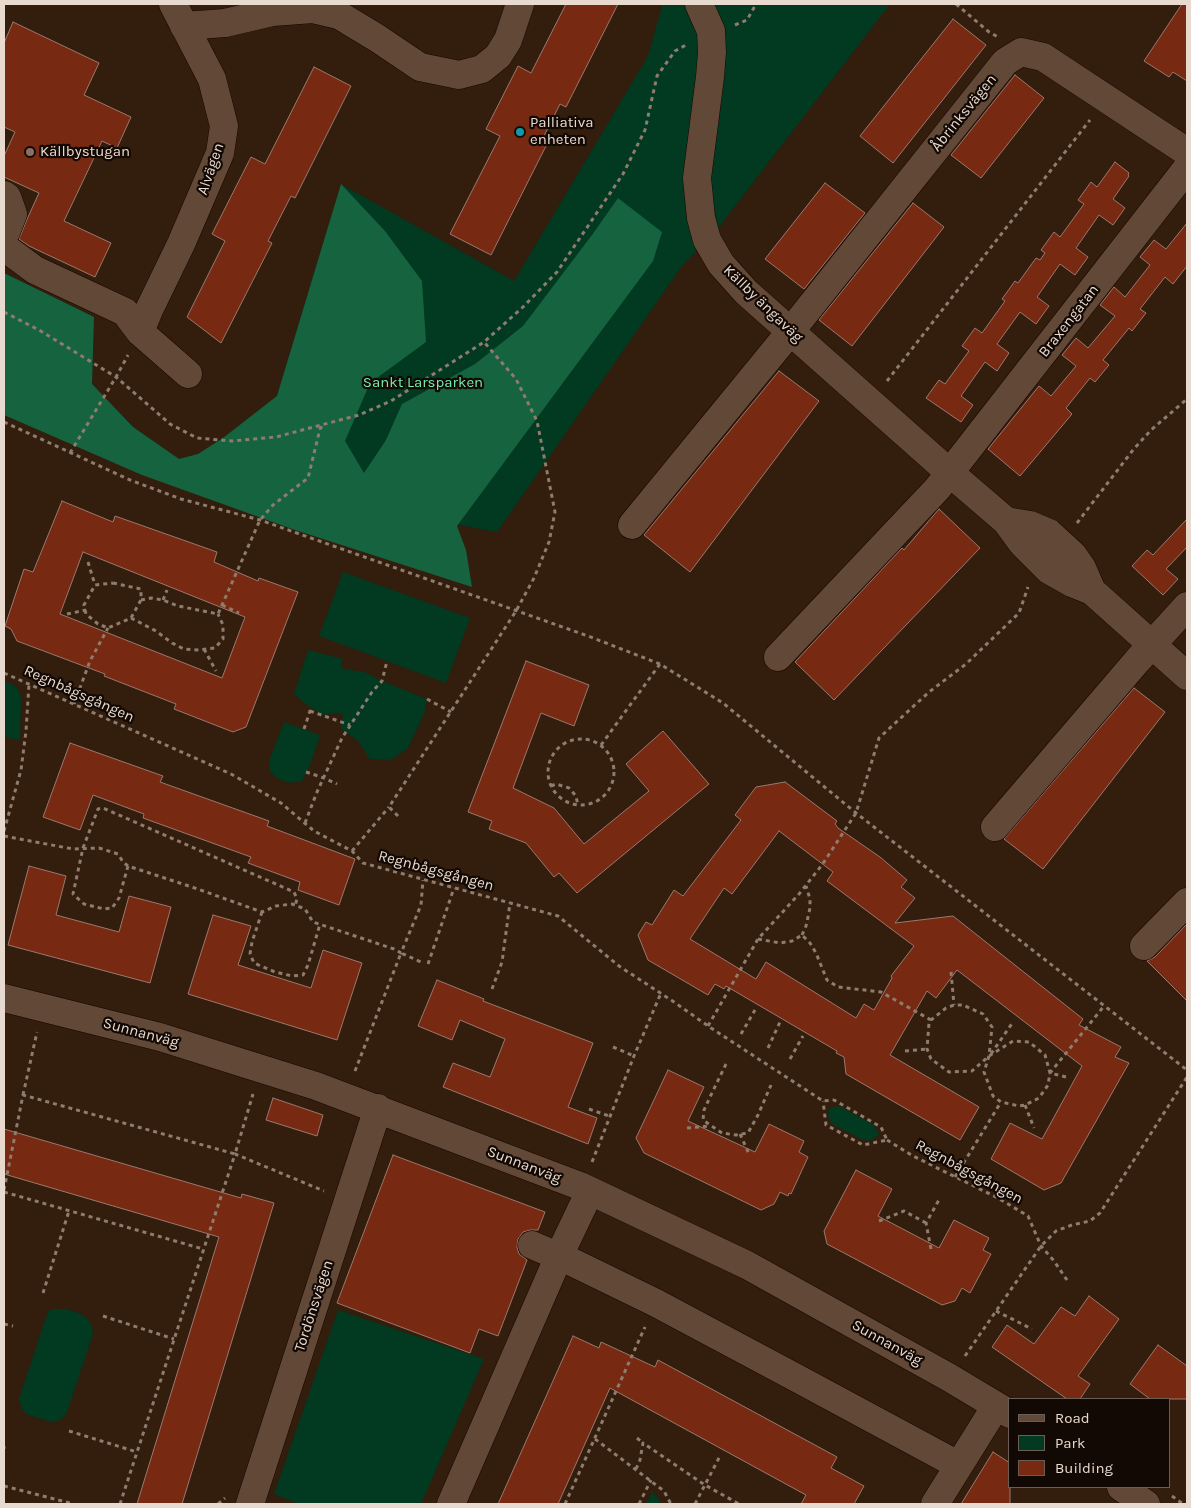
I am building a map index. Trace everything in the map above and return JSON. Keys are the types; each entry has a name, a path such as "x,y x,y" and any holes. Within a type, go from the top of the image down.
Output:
{"street":[{"path":"178,15 225,23 272,12 313,9 339,15 420,67 459,75 482,69 498,56 508,40 520,4"},
{"name":"Källby ängaväg","path":"699,4 711,31 710,77 697,178 701,218 707,240 721,264 746,292 790,332 1006,521 1022,543 1051,554 1049,570 1072,583 1092,591 1187,676"},
{"name":"Alvägen","path":"140,332 181,244 220,153 224,126 212,79 178,15"},
{"path":"1021,52 1043,57 1187,152"},
{"name":"Åbrinksvägen","path":"632,525 790,332 1005,62 1021,52"},
{"name":"Braxengatan","path":"778,657 937,489 1187,168"},
{"path":"4,195 7,197 13,214 4,233"},
{"path":"4,247 35,270 125,312 140,332 188,374"},
{"path":"995,827 1187,606"},
{"path":"1144,946 1187,902"},
{"name":"Sunnanväg","path":"4,998 160,1037 316,1086 378,1108 590,1191 747,1265 950,1378 1003,1410"},
{"name":"Tordönsvägen","path":"250,1504 378,1108"},
{"path":"451,1504 559,1256 590,1191"},
{"path":"532,1245 656,1303 813,1386 958,1466"},
{"path":"935,1504 958,1466 1003,1410"},
{"path":"1122,1488 1146,1504"}],"path":[{"path":"956,4 989,32 1021,52"},
{"path":"4,312 39,330 116,376 170,424 197,438 232,441 276,437 359,415 391,401 484,342 558,272 623,174 646,130 657,76 674,51 711,31"},
{"path":"70,453 140,332"},
{"path":"352,851 389,806 516,611 534,578 550,542 556,512 537,421 516,379 484,342"},
{"path":"708,1026 758,939 806,886 856,813 879,738 929,692 966,664 1019,612 1033,575 1133,450 1151,430 1187,399"},
{"path":"4,422 130,480 181,499 260,520 660,664 723,702 856,813 1187,1070"},
{"path":"131,618 184,649 216,648 223,639 223,625 218,614 260,520 273,505 308,478 320,429 323,425"},
{"path":"88,562 95,585 84,605 86,614 98,624 108,628"},
{"path":"74,704 90,661 108,628 131,618 141,600 141,589 113,583 95,585"},
{"path":"163,600 167,590"},
{"path":"141,600 151,598 163,600 178,606 218,614"},
{"path":"222,605 239,613"},
{"path":"67,614 86,610"},
{"path":"204,649 216,671"},
{"path":"305,823 342,738 372,692 382,681 386,661"},
{"path":"601,744 660,664"},
{"name":"Regnbågsgången","path":"4,673 232,774 281,803 314,831 352,851 364,863 558,916 618,966 822,1101 834,1100 881,1127 887,1140 913,1156 998,1198 1028,1216 1041,1246 1067,1280"},
{"path":"4,831 21,770 29,684"},
{"path":"428,699 451,712"},
{"path":"304,729 310,709 350,726"},
{"path":"574,739 589,739 601,744 613,762 615,772 610,790 597,802 578,806 562,800 552,790 551,786 547,775 548,762 558,746 574,739"},
{"path":"306,772 337,784"},
{"path":"551,786 556,784 569,788 576,796 578,806"},
{"path":"389,806 398,816"},
{"path":"128,866 119,898 112,908 104,909 84,904 73,894 83,848 98,810 103,808 294,892 297,898 295,906"},
{"path":"4,836 73,849 99,848 118,854 122,862 128,866 262,912 276,906 292,904 304,910 313,922 394,949 421,962"},
{"path":"355,1071 421,905 424,880"},
{"path":"758,939 780,943 792,941 802,935 810,908 810,899 806,886"},
{"path":"428,964 454,888"},
{"path":"492,989 502,962 510,903"},
{"path":"262,912 250,954 254,962 276,972 292,976 303,975 308,965 320,924"},
{"path":"802,935 816,953 827,980 838,987 881,992 931,1020"},
{"path":"951,972 954,1005"},
{"path":"592,1163 609,1116 661,993"},
{"path":"931,1020 929,1023 927,1049 932,1059 949,1072 972,1071 989,1056 1013,1041 1029,1042 1045,1055 1050,1073 1048,1086 1039,1098 1025,1105 1019,1106 1001,1102 993,1096 984,1072 989,1056 992,1027 983,1014 963,1005 954,1005 946,1008 931,1020"},
{"path":"1050,1073 1104,1006"},
{"path":"741,1034 755,1010"},
{"path":"768,1048 780,1022"},
{"path":"989,1056 1014,1022"},
{"path":"38,1030 4,1191 203,1249"},
{"path":"790,1059 803,1036"},
{"path":"612,1047 634,1056"},
{"path":"905,1051 927,1049"},
{"path":"726,1064 704,1110 703,1120 722,1133 748,1133 771,1085"},
{"path":"1050,1073 1066,1077"},
{"path":"950,1378 1041,1246 1056,1231 1090,1221 1100,1213 1187,1077"},
{"path":"120,1504 235,1154 254,1090"},
{"path":"24,1095 235,1154 332,1194"},
{"path":"822,1101 826,1125 863,1145 887,1140"},
{"path":"955,1177 1001,1102"},
{"path":"1025,1105 1034,1128"},
{"path":"589,1108 609,1116"},
{"path":"687,1128 710,1126"},
{"path":"740,1134 749,1154"},
{"path":"931,1248 926,1224 940,1198"},
{"path":"43,1293 69,1211"},
{"path":"878,1221 904,1211 926,1224"},
{"path":"566,1504 656,1303"},
{"path":"996,1311 1032,1330"},
{"path":"103,1316 174,1339"},
{"path":"4,1324 13,1326"},
{"path":"68,1431 138,1452"},
{"path":"637,1438 705,1485 739,1504"},
{"path":"595,1439 664,1490 671,1504"},
{"path":"636,1469 640,1460 643,1443"},
{"path":"695,1504 720,1456"},
{"path":"639,1504 651,1480"},
{"path":"4,1486 74,1504"}],"green space":[{"name":"Sankt Larsparken","path":"660,4 890,4 719,227 682,266 497,532 141,466 4,273 94,317 92,384 133,427 179,459 198,454 223,438 277,396 341,184 514,281 648,56 662,6"},
{"path":"341,184 385,231 422,281 426,342 370,383 345,441 364,473 386,440 402,404 475,364 523,326 618,198 662,232 653,261 457,526 466,550 472,587 295,530 142,475 4,415 4,273 94,317 92,384 133,427 179,459 198,454 223,438 277,396"},
{"path":"343,572 470,618 446,683 319,636"},
{"path":"308,650 343,659 341,666 344,669 365,672 427,699 424,714 408,748 391,760 370,759 358,741 341,729 343,714 323,715 294,694"},
{"path":"4,681 14,685 20,692 20,740 4,737"},
{"path":"284,722 320,735 311,763 302,781 291,783 283,781 274,776 269,769 270,758"},
{"path":"839,1106 874,1125 879,1135 870,1141 861,1139 834,1125 829,1120 828,1110"},
{"path":"65,1309 79,1313 87,1318 92,1326 93,1334 66,1415 60,1420 52,1422 28,1415 22,1409 19,1399 48,1311"},
{"path":"338,1310 484,1359 421,1504 299,1504 274,1494"},
{"path":"652,1492 658,1498 661,1504 646,1504"}],"building":[{"name":"Palliativa enheten","path":"566,4 618,4 566,107 560,104 542,140 548,142 491,255 450,234 500,136 486,129 518,66 531,73"},
{"path":"1182,4 1187,4 1187,81 1173,72 1169,77 1144,61"},
{"path":"953,19 986,45 893,163 860,136"},
{"name":"Källbystugan","path":"13,22 99,63 84,95 131,117 117,148 102,141 64,221 111,243 95,277 29,246 19,239 39,193 4,177 4,156 15,132 4,127 4,43"},
{"path":"314,67 351,86 295,198 291,196 268,241 272,243 221,343 187,317 225,241 212,234 251,157 265,164"},
{"path":"1015,75 1044,98 981,178 951,155"},
{"path":"1115,162 1129,173 1129,176 1113,199 1125,208 1113,225 1099,215 1076,248 1088,257 1075,275 1060,264 1037,297 1049,306 1036,324 1020,312 997,344 1009,353 997,371 985,362 961,396 973,405 961,422 926,398 939,380 945,384 969,351 962,346 975,328 982,333 1005,301 1002,299 1015,281 1018,283 1036,258 1040,260 1045,253 1041,250 1054,232 1060,237 1084,204 1078,200 1091,182 1097,187"},
{"path":"825,183 865,213 804,289 765,259"},
{"path":"913,203 944,227 852,346 819,320"},
{"path":"1187,223 1187,266 1173,284 1165,277 1140,309 1146,313 1132,331 1129,328 1103,360 1109,365 1095,382 1090,378 1066,408 1072,414 1020,476 988,449 1039,386 1051,396 1076,366 1062,355 1076,338 1088,348 1115,316 1100,305 1114,287 1125,297 1150,265 1140,257 1154,240 1166,249"},
{"path":"779,371 819,401 690,572 644,535"},
{"path":"62,501 113,522 115,516 217,552 214,562 258,581 259,578 298,592 246,727 233,732 174,709 176,704 104,676 105,674 17,641 11,629 5,626 24,569 33,572","holes":["83,552 245,617 222,678 60,614"]},
{"path":"939,509 980,548 834,700 795,662 902,548 904,550"},
{"path":"1187,519 1187,547 1166,569 1178,579 1163,595 1132,566 1147,550 1153,555"},
{"path":"526,661 589,685 574,726 541,713 513,788 554,808 584,844 649,791 626,764 663,731 709,784 577,893 559,873 554,877 526,843 489,829 492,821 468,812"},
{"path":"1134,688 1165,712 1043,869 1004,839"},
{"path":"70,743 163,776 160,782 269,821 267,826 355,859 339,905 298,890 300,882 248,863 251,857 143,818 144,814 93,795 80,830 43,817"},
{"path":"785,782 837,821 835,824 838,828 880,857 907,880 901,887 915,898 895,923 953,916 1083,1019 1079,1025 1121,1047 1115,1057 1129,1063 1061,1183 1044,1190 991,1159 1010,1123 1042,1139 1082,1066 957,970 936,998 927,991 890,1055 979,1107 960,1140 846,1074 844,1057 836,1053 837,1051 726,986 724,989 715,984 708,995 648,960 638,935 646,922 652,925 674,890 683,896 741,820 735,815 756,787","holes":["779,831 833,872 827,881 914,946 891,976 892,978 874,1010 864,1004 856,1018 766,962 756,979 690,939 724,888 732,894"]},
{"path":"29,866 66,876 56,915 119,932 129,896 171,907 150,983 8,945"},
{"path":"213,915 251,926 238,965 311,988 323,950 362,963 337,1040 188,994"},
{"path":"1187,924 1187,1001 1147,961 1155,957"},
{"path":"437,980 484,999 483,1001 593,1043 568,1107 597,1118 588,1144 443,1087 453,1063 490,1077 505,1039 460,1020 452,1040 418,1026"},
{"path":"668,1070 704,1087 688,1121 755,1152 769,1124 804,1141 799,1152 808,1157 791,1194 789,1193 788,1196 780,1192 774,1204 761,1210 644,1153 636,1138"},
{"path":"273,1098 323,1115 317,1136 266,1120"},
{"path":"4,1129 241,1198 242,1194 274,1203 182,1504 137,1504 219,1237 4,1174"},
{"path":"393,1155 545,1212 538,1230 523,1232 518,1239 517,1247 519,1254 527,1260 498,1336 479,1329 470,1353 337,1303"},
{"path":"856,1170 892,1189 878,1216 939,1248 954,1220 989,1238 983,1250 991,1254 970,1293 962,1288 955,1301 942,1305 827,1244 824,1231"},
{"path":"1089,1296 1119,1319 1078,1376 1090,1384 1081,1398 1066,1398 992,1347 1007,1325 1034,1344 1061,1307 1075,1316"},
{"path":"573,1336 599,1348 601,1342 655,1367 658,1360 837,1457 831,1468 864,1486 854,1504 801,1504 806,1495 610,1388 558,1504 498,1504"},
{"path":"1158,1345 1187,1366 1187,1399 1149,1398 1130,1384"},
{"path":"993,1452 1008,1462 1010,1504 961,1504"}],"place":[{"name":"Palliativa enheten","path":"520,132"},
{"name":"Källbystugan","path":"30,152"}]}
